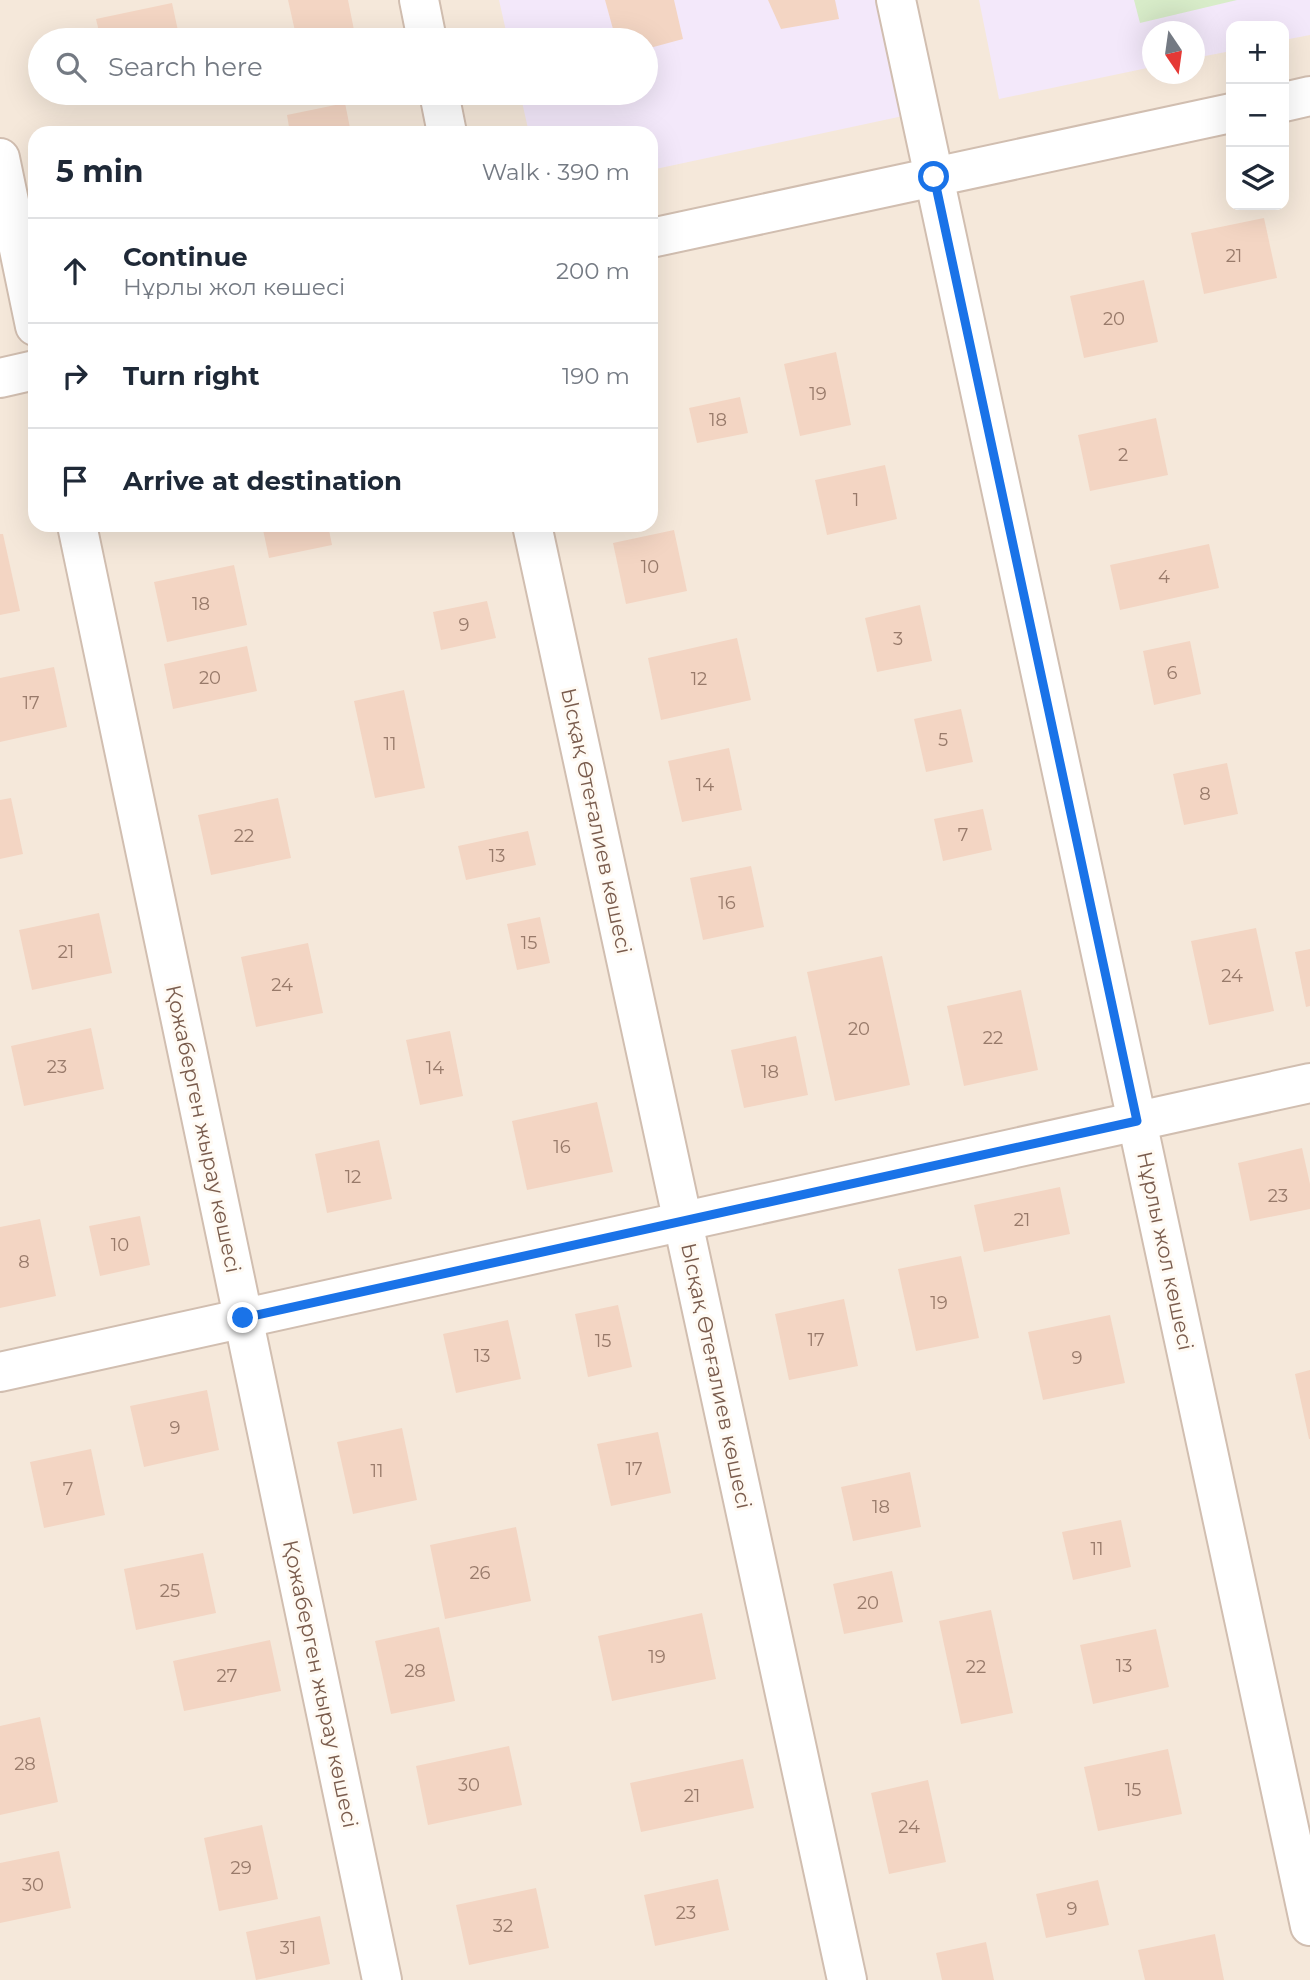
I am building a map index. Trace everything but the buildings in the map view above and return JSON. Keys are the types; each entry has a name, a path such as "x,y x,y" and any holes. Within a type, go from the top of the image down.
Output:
{"street":[{"path":"419,0 425,28"},
{"name":"Нұрлы жол көшесі","path":"896,0 1310,1926"},
{"path":"1289,101 1310,96"},
{"path":"441,105 446,126"},
{"path":"658,236 1226,114"},
{"path":"0,159 28,293"},
{"path":"0,378 28,372"},
{"name":"Қожаберген жырау көшесі","path":"78,532 382,1980"},
{"name":"Ысқақ Өтеғалиев көшесі","path":"534,532 847,1980"},
{"path":"0,1372 1310,1083"}],"shaded area":[{"path":"0,0 1310,0 1310,1980 0,1980"},
{"path":"499,0 878,0 903,116 658,168 658,126 527,126 523,105 658,105 658,28 505,28"},
{"path":"979,0 1310,0 1310,35 1289,39 1289,21 1226,21 1226,52 1205,56 1205,21 1142,21 1142,69 999,99"}],"green space":[{"path":"1134,0 1237,0 1142,21 1140,23"}],"route":[{"path":"243,1318 1137,1121 934,177"}]}
